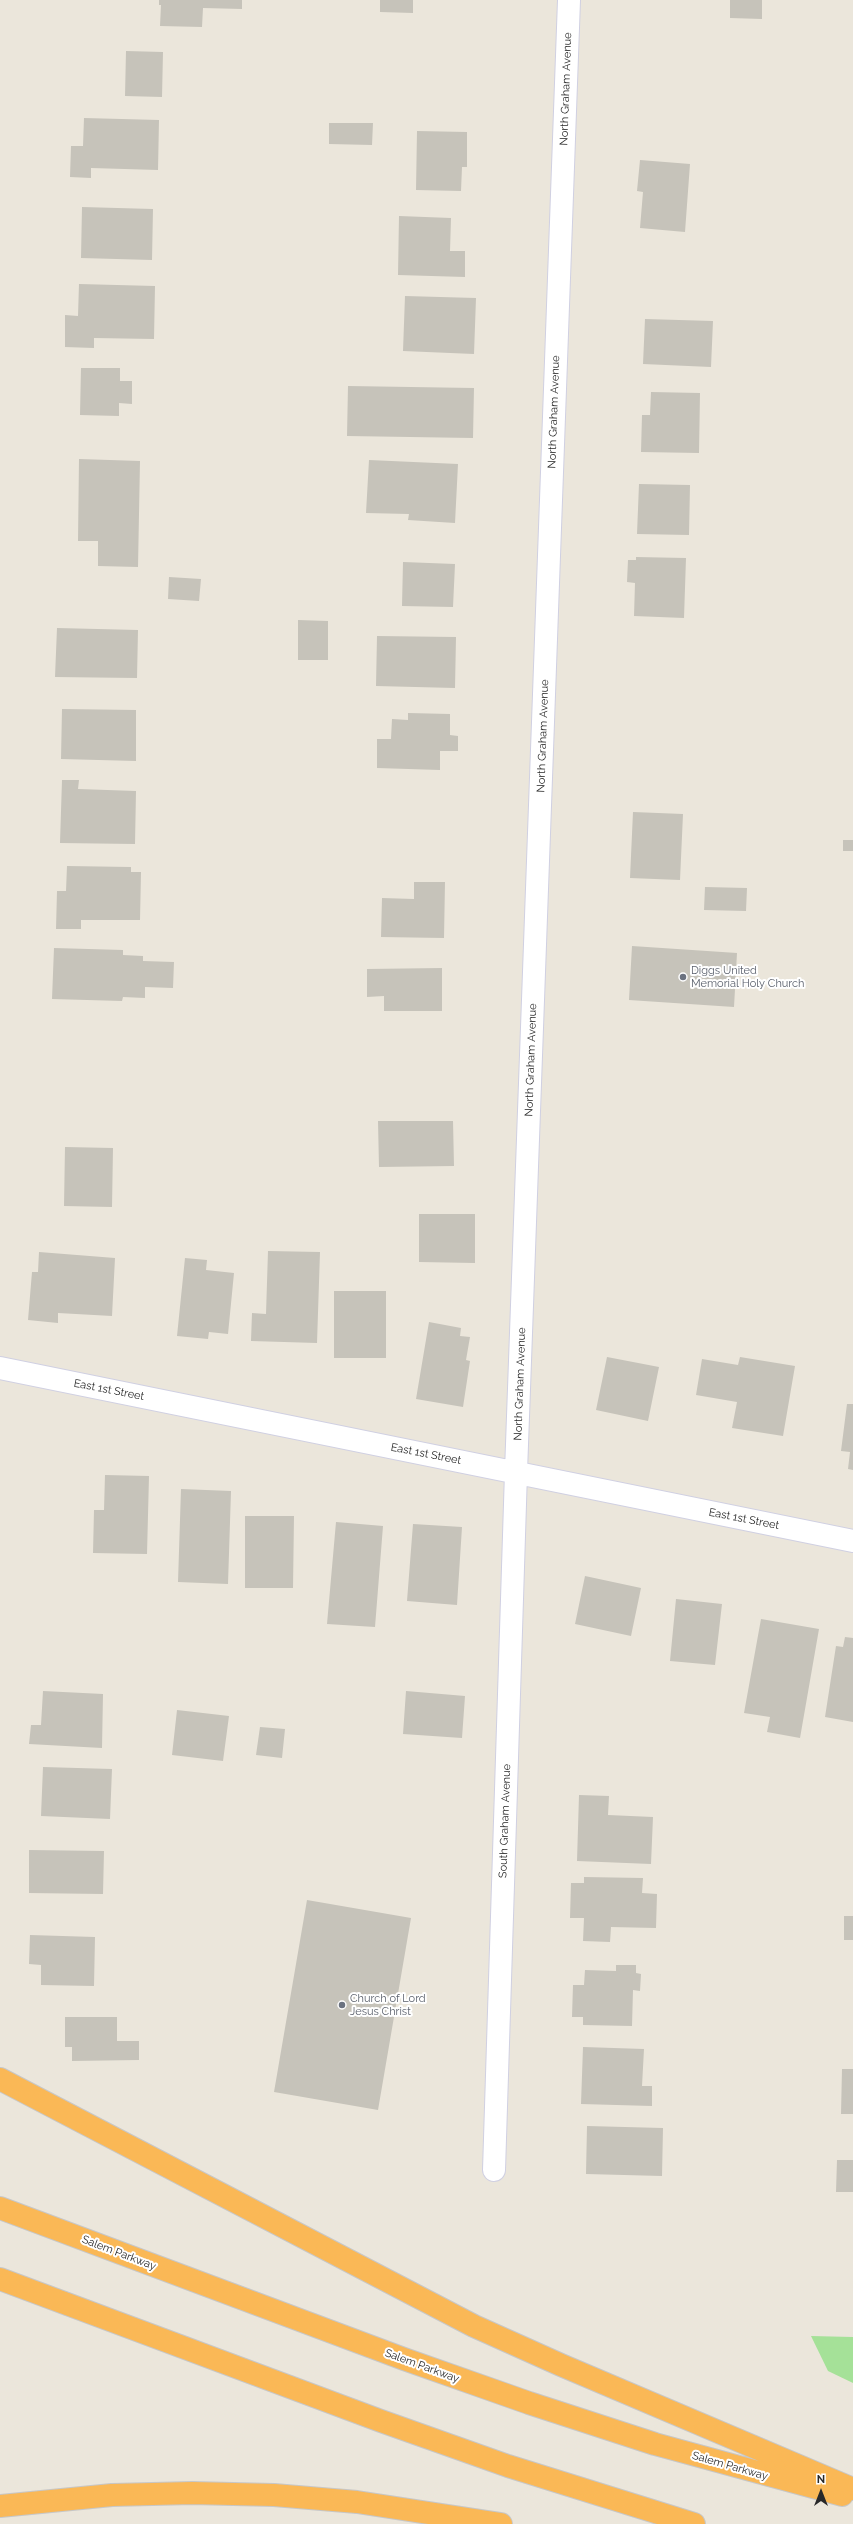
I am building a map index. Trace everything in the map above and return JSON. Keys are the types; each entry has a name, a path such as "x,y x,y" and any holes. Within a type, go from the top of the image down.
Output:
{"highway":[{"path":"0,2079 474,2326 560,2365 853,2488"},
{"name":"Salem Parkway","path":"0,2208 404,2359 529,2403 655,2444 853,2498"},
{"path":"0,2279 381,2422 508,2466 694,2524"},
{"path":"0,2506 112,2495 192,2493 274,2495 357,2502 501,2524"}],"street":[{"name":"North Graham Avenue","path":"516,1472 569,0"},
{"name":"East 1st Street","path":"0,1368 853,1541"},
{"name":"South Graham Avenue","path":"494,2170 516,1472"}],"green space":[{"path":"811,2336 853,2337 853,2383 828,2371"}],"building":[{"path":"159,0 242,0 242,9 203,8 202,27 160,26 161,5 159,5"},
{"path":"380,0 413,0 413,13 380,12"},
{"path":"730,0 762,0 762,19 730,18"},
{"path":"126,51 163,52 162,97 125,96"},
{"path":"84,118 159,120 158,170 91,168 91,178 70,177 71,146 83,146"},
{"path":"329,123 373,123 372,145 329,144"},
{"path":"417,131 467,132 467,167 462,167 461,191 416,190"},
{"path":"640,160 690,164 685,232 640,228 643,192 637,191"},
{"path":"82,207 153,209 152,260 81,258"},
{"path":"399,216 451,218 450,251 465,251 465,277 398,275"},
{"path":"79,284 155,286 154,339 94,338 94,348 65,347 65,315 78,316"},
{"path":"405,296 476,298 474,354 403,351"},
{"path":"645,319 713,321 711,367 643,364"},
{"path":"81,368 120,368 120,381 132,381 132,404 119,403 119,416 80,415"},
{"path":"348,386 474,388 473,438 347,436"},
{"path":"651,392 700,393 699,453 641,452 642,415 650,415"},
{"path":"79,459 140,461 138,567 98,566 98,541 78,541"},
{"path":"369,460 458,464 455,523 408,520 409,514 366,513"},
{"path":"639,484 690,485 689,535 637,534"},
{"path":"636,557 686,558 684,618 634,616 635,583 627,582 628,560 636,560"},
{"path":"403,562 455,564 453,607 402,606"},
{"path":"169,577 201,579 199,601 168,599"},
{"path":"298,620 328,621 328,660 298,660"},
{"path":"57,628 138,630 137,678 55,677"},
{"path":"377,636 456,637 455,688 376,686"},
{"path":"62,709 136,710 136,761 61,759"},
{"path":"408,713 450,714 450,735 458,736 458,751 440,751 440,770 377,768 377,739 391,739 392,719 408,720"},
{"path":"62,780 79,780 78,789 136,791 135,844 60,843"},
{"path":"633,812 683,814 680,880 630,878"},
{"path":"843,840 853,840 853,851 843,851"},
{"path":"67,866 131,867 131,872 141,872 140,920 81,920 81,929 56,929 57,891 66,891"},
{"path":"414,882 445,882 444,938 381,937 382,898 414,899"},
{"path":"705,887 747,888 746,911 704,910"},
{"name":"Diggs United Memorial Holy Church","path":"632,946 737,953 734,1007 629,1000"},
{"path":"54,948 123,950 123,955 143,956 143,961 174,962 173,988 145,987 145,998 123,997 122,1001 52,999"},
{"path":"442,968 442,1011 384,1011 384,996 367,997 367,969"},
{"path":"378,1121 453,1121 454,1166 379,1167"},
{"path":"65,1147 113,1148 112,1207 64,1206"},
{"path":"419,1214 475,1214 475,1263 419,1262"},
{"path":"268,1251 320,1252 317,1343 251,1341 252,1313 266,1314"},
{"path":"39,1252 115,1258 112,1316 58,1313 58,1323 28,1320 32,1272 38,1272"},
{"path":"185,1258 207,1260 206,1270 234,1273 228,1334 209,1332 208,1339 177,1336"},
{"path":"334,1291 386,1291 386,1358 334,1358"},
{"path":"429,1322 461,1328 460,1336 470,1337 466,1360 470,1361 463,1407 416,1399"},
{"path":"607,1357 659,1367 648,1421 596,1410"},
{"path":"740,1357 795,1366 783,1436 732,1428 737,1402 696,1395 702,1359 738,1365"},
{"path":"847,1404 853,1404 853,1470 848,1469 850,1452 841,1451"},
{"path":"105,1475 149,1476 147,1554 93,1553 94,1510 104,1510"},
{"path":"181,1489 231,1491 228,1584 178,1582"},
{"path":"245,1516 294,1516 293,1588 245,1588"},
{"path":"336,1522 383,1526 375,1627 327,1624"},
{"path":"413,1524 462,1527 457,1605 407,1601"},
{"path":"585,1576 641,1588 631,1636 575,1624"},
{"path":"676,1599 722,1604 715,1665 670,1661"},
{"path":"761,1619 819,1629 800,1738 767,1732 770,1717 744,1713"},
{"path":"845,1637 853,1638 853,1722 825,1717 836,1646 843,1647"},
{"path":"43,1691 103,1694 102,1748 29,1744 31,1725 41,1725"},
{"path":"406,1691 465,1696 462,1738 403,1734"},
{"path":"177,1710 229,1716 223,1761 172,1755"},
{"path":"260,1727 285,1729 282,1758 256,1755"},
{"path":"43,1767 112,1769 110,1819 41,1816"},
{"path":"579,1795 609,1796 608,1815 653,1817 651,1864 577,1861"},
{"path":"29,1850 104,1851 103,1894 29,1893"},
{"path":"584,1877 643,1878 642,1893 657,1894 656,1928 611,1927 610,1942 583,1941 584,1918 570,1918 571,1883 584,1883"},
{"name":"Church of Lord Jesus Christ","path":"307,1900 411,1918 378,2110 274,2092"},
{"path":"844,1916 853,1916 853,1940 844,1940"},
{"path":"30,1935 95,1937 94,1986 41,1985 41,1965 29,1964"},
{"path":"616,1965 636,1965 636,1973 641,1974 640,1991 633,1990 632,2026 583,2025 583,2017 572,2017 573,1985 584,1985 585,1970 616,1971"},
{"path":"65,2017 117,2017 117,2041 139,2041 139,2060 72,2061 72,2047 65,2047"},
{"path":"583,2047 644,2049 642,2086 652,2086 652,2106 581,2104"},
{"path":"842,2069 853,2069 853,2114 841,2114"},
{"path":"587,2126 663,2128 662,2176 586,2174"},
{"path":"837,2160 853,2160 853,2192 836,2192"}],"place":[{"name":"Diggs United Memorial Holy Church","path":"683,977"},
{"name":"Church of Lord Jesus Christ","path":"342,2005"}]}
